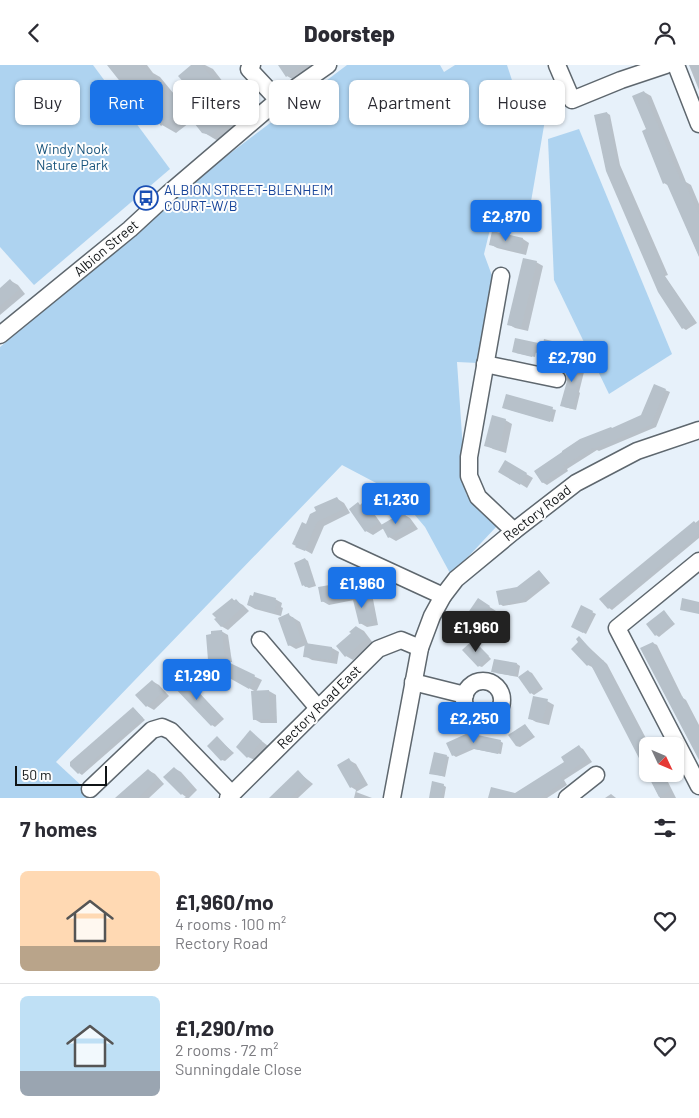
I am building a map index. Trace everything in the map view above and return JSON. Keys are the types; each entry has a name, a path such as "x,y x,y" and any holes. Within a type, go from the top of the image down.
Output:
{"street":[{"name":"Albion Street","path":"307,80 328,65"},
{"path":"557,65 572,100 618,73 666,65"},
{"path":"676,65 699,124"},
{"path":"250,67 269,89"},
{"name":"Albion Street","path":"0,335 130,229 269,108"},
{"path":"501,276 469,457 469,476 478,497 514,531"},
{"path":"485,364 557,379"},
{"name":"Rectory Road","path":"392,798 420,648 442,596 456,579 576,483 636,451 699,430"},
{"path":"341,549 442,596"},
{"path":"699,561 617,628 699,786"},
{"path":"260,640 318,708"},
{"name":"Rectory Road East","path":"230,796 378,649 401,640 420,648"},
{"path":"414,682 465,695"},
{"path":"90,789 152,731 162,727 171,731 230,796"},
{"path":"566,798 596,775"}],"green space":[{"name":"Windy Nook Nature Park","path":"0,65 93,65 104,80 90,80 90,125 137,125 170,169 34,285 0,247"},
{"path":"347,65 440,65 444,72 455,65 507,65 512,80 479,80 479,125 544,125 528,219 493,217 484,254 494,281 478,363 457,362 466,494 497,526 451,575 425,527 397,494 342,465 56,762 95,798 0,798 0,347 212,167 269,124 339,125 339,80 327,80"},
{"path":"579,129 672,354 609,394 554,280 548,139"}],"building":[{"path":"107,65 140,65 143,69 146,67 156,80 119,80"},
{"path":"191,65 202,65 214,80 182,80 178,76"},
{"path":"278,65 302,65 286,77"},
{"path":"163,89 169,97 173,94 173,117 163,124"},
{"path":"644,91 681,181 684,180 699,214 699,257 666,182 663,184 642,131 646,129 632,96"},
{"path":"607,112 617,162 665,274 663,274 694,321 682,329 658,292 606,171 594,115"},
{"path":"196,125 223,125 211,135 202,133"},
{"path":"492,231 523,238 520,252 489,245"},
{"path":"523,258 537,261 521,328 507,325"},
{"path":"10,279 19,290 0,306 0,288"},
{"path":"515,338 543,344 544,339 564,344 561,358 533,352 532,357 512,352"},
{"path":"570,357 583,361 573,409 560,406 567,381 566,374"},
{"path":"654,384 666,389 651,425 593,448 563,466 564,468 542,483 534,471 562,451 580,439 641,415"},
{"path":"506,394 553,407 550,422 502,408"},
{"path":"492,415 506,419 499,450 484,446"},
{"path":"505,460 527,473 520,485 498,472"},
{"path":"337,497 344,509 317,522 305,551 295,547 292,544 302,522 306,524 310,514 316,511 314,507"},
{"path":"358,502 360,505 363,502 378,523 365,532 349,509"},
{"path":"403,512 412,525 388,538 381,525"},
{"path":"694,521 699,527 699,534 608,609 599,599"},
{"path":"305,558 314,584 305,587 304,585 302,586 294,563"},
{"path":"539,570 548,581 522,600 499,605 496,591 517,587"},
{"path":"347,582 350,596 321,602 318,587"},
{"path":"254,592 276,598 275,602 277,603 274,613 247,605 250,595 253,596"},
{"path":"366,593 372,622 359,624 352,596"},
{"path":"232,598 234,601 236,599 243,607 221,627 212,614"},
{"path":"478,598 490,606 473,631 461,623"},
{"path":"682,598 699,602 699,614 680,610"},
{"path":"581,605 593,611 583,633 571,627"},
{"path":"664,610 673,622 655,636 646,624"},
{"path":"289,613 290,618 293,617 302,641 288,646 278,618"},
{"path":"356,626 367,638 345,657 336,646"},
{"path":"222,630 225,658 208,660 206,635 211,634 211,631"},
{"path":"579,636 601,661 603,660 643,737 639,737 639,758 590,663 587,666 571,649 578,642 576,639"},
{"path":"473,640 489,656 478,667 462,650"},
{"path":"653,642 699,728 699,760 640,648"},
{"path":"305,643 332,647 331,660 303,657"},
{"path":"494,659 517,663 515,676 491,672"},
{"path":"230,663 255,675 249,689 224,675"},
{"path":"528,670 540,687 530,694 518,677"},
{"path":"184,676 221,717 211,726 173,686"},
{"path":"152,680 163,692 146,707 135,695"},
{"path":"269,690 270,719 253,720 251,691"},
{"path":"533,696 548,699 542,722 528,719"},
{"path":"133,707 143,718 78,774 70,766 70,762"},
{"path":"525,724 533,735 516,746 508,735"},
{"path":"250,730 262,741 247,758 236,747"},
{"path":"468,733 501,740 498,754 470,748 452,756 446,743"},
{"path":"217,736 231,751 221,761 207,746"},
{"path":"579,745 588,759 560,778 563,782 540,798 488,798 491,787 515,793 564,762 561,757"},
{"path":"434,752 447,755 442,776 429,774"},
{"path":"349,758 362,781 350,788 337,765"},
{"path":"174,767 191,785 181,795 163,777"},
{"path":"148,769 158,779 138,798 115,798"},
{"path":"298,770 308,781 290,798 269,798"},
{"path":"432,781 444,784 441,798 429,798"},
{"path":"652,783 666,783 670,791 659,797"}],"place":[{"name":"ALBION STREET-BLENHEIM COURT-W/B","path":"146,198"}]}
